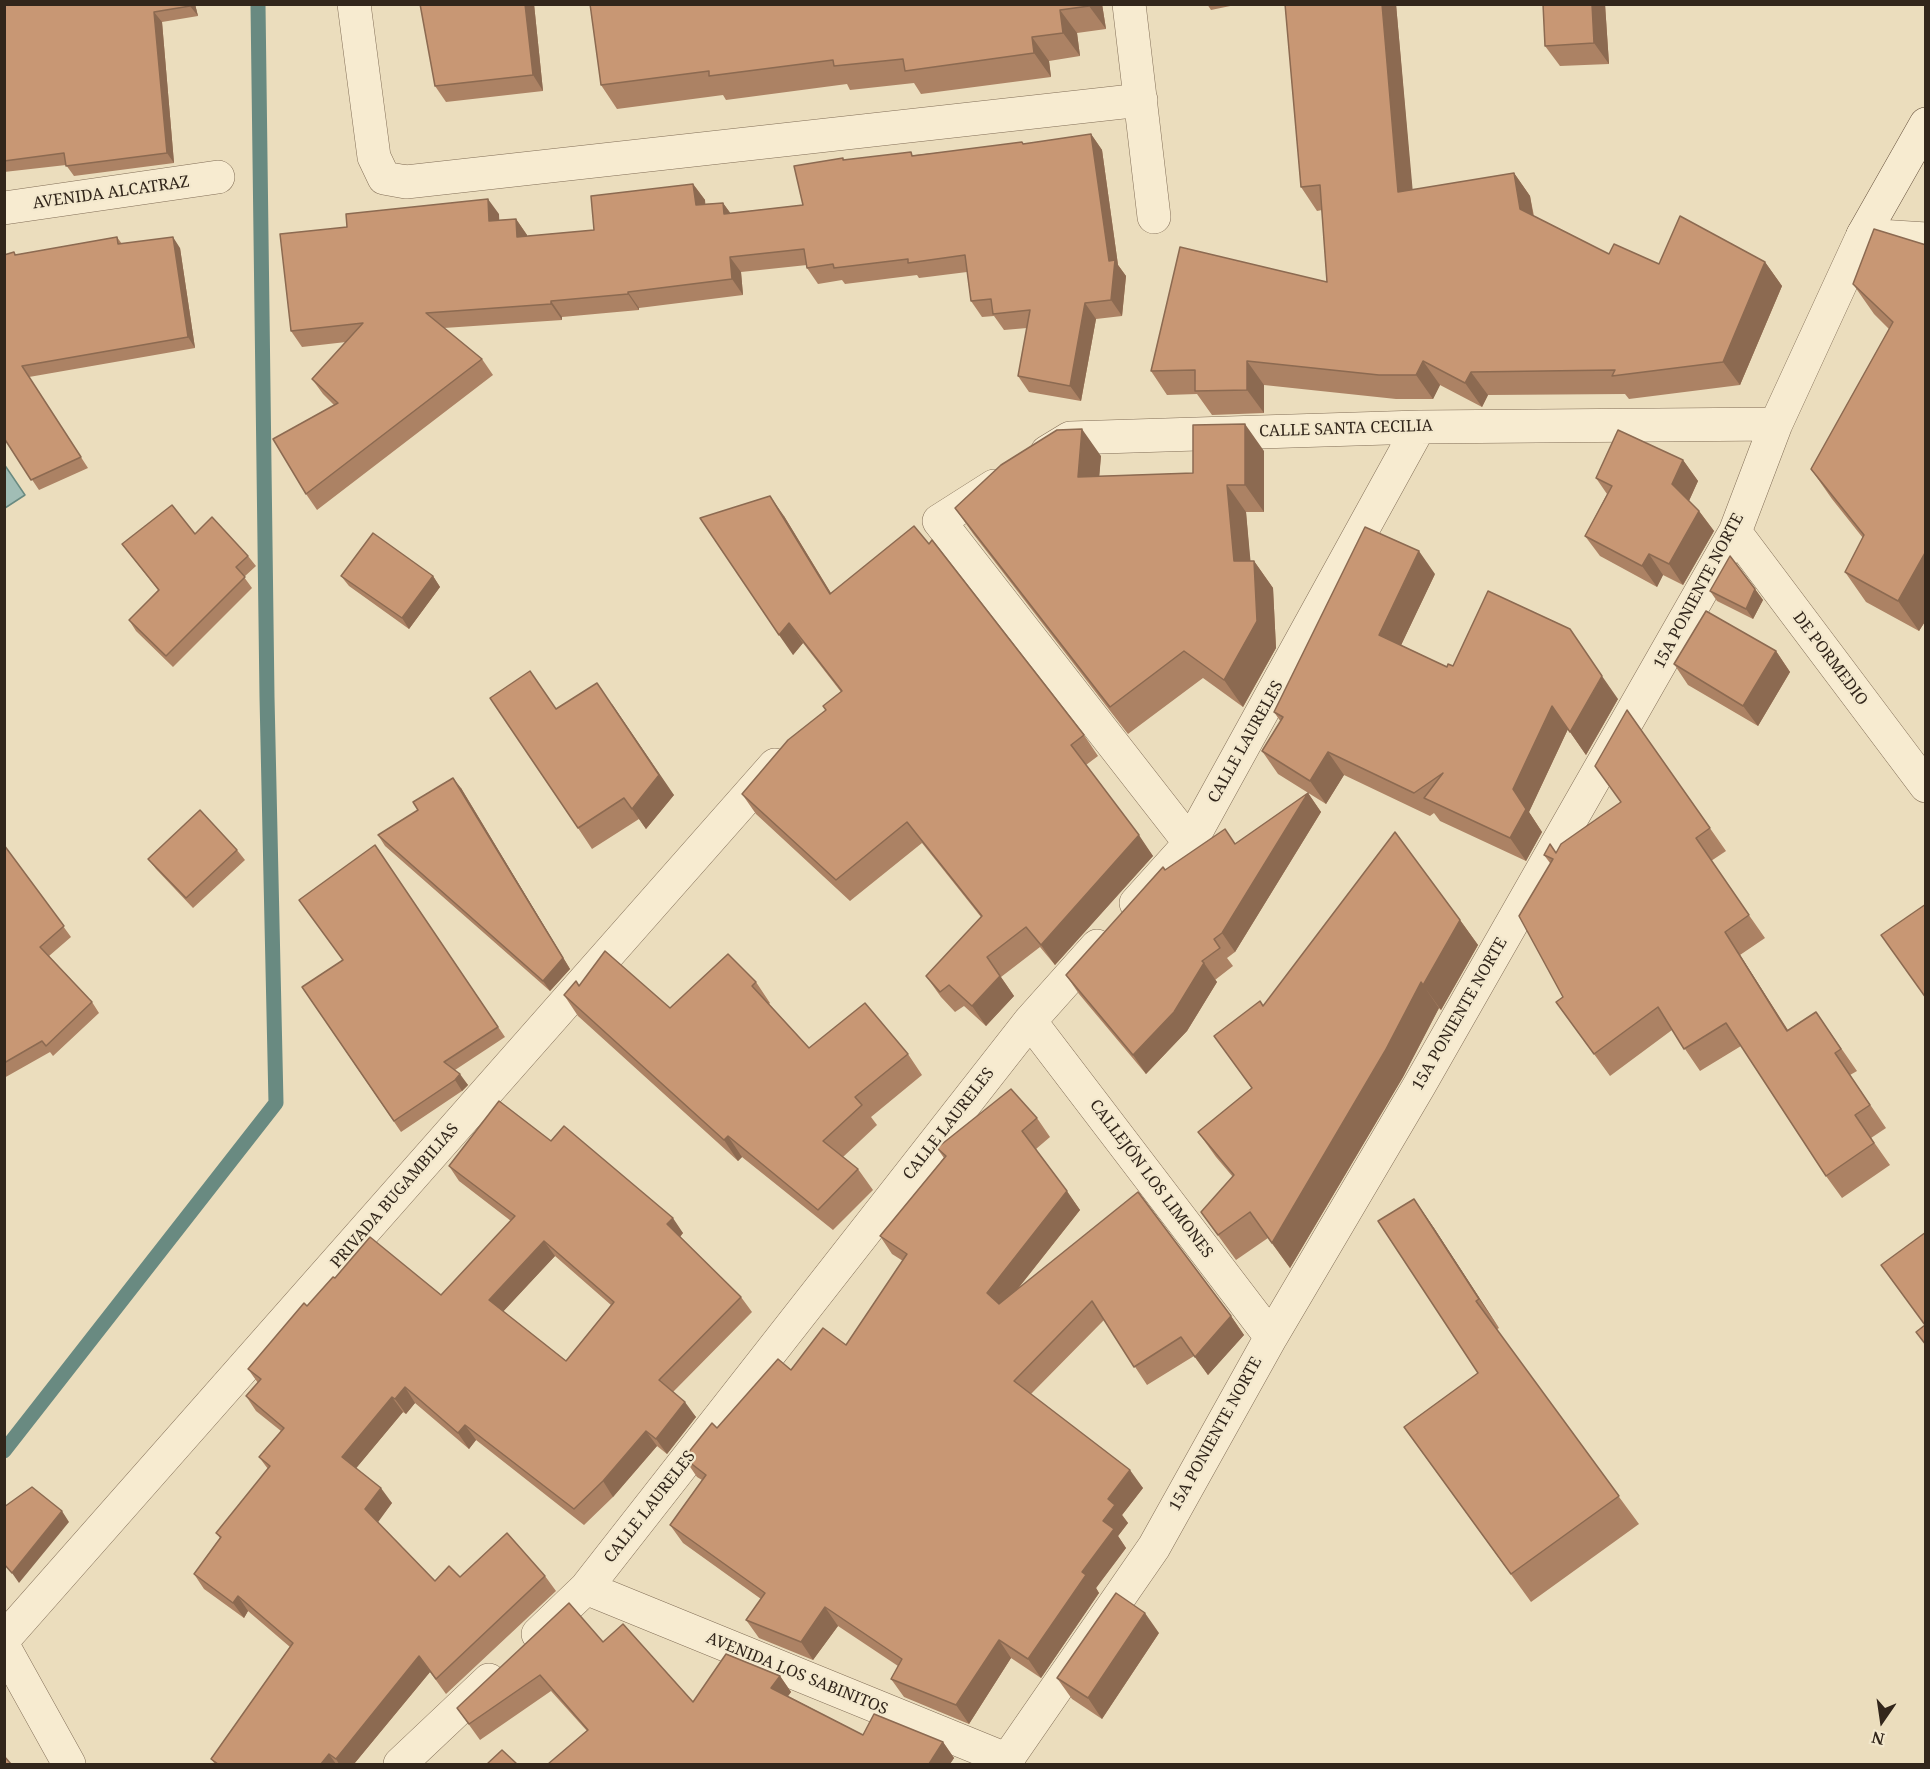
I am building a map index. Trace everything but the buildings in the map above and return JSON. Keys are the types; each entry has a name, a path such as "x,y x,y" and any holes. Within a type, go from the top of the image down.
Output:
{"street":[{"path":"354,4 374,157 384,178 406,182 1141,100"},
{"path":"1129,4 1155,218"},
{"name":"15A PONIENTE NORTE","path":"1006,1762 1154,1547 1271,1337 1419,1086 1735,532 1776,424 1863,235 1926,124"},
{"name":"AVENIDA ALCATRAZ","path":"4,208 218,177"},
{"path":"1863,235 1926,239"},
{"name":"CALLE SANTA CECILIA","path":"1190,843 939,521 1070,438 1419,427 1776,424"},
{"name":"CALLE LAURELES","path":"400,1764 586,1588 1030,1021 1190,843 1419,427"},
{"name":"DE PORMEDIO","path":"1735,532 1926,786"},
{"name":"PRIVADA BUGAMBILIAS","path":"4,1639 786,752"},
{"name":"CALLEJÓN LOS LIMONES","path":"1030,1021 1271,1337"},
{"name":"AVENIDA LOS SABINITOS","path":"586,1588 1006,1762"},
{"path":"4,1647 69,1764"}],"water":[{"path":"4,464 25,495 5,508 4,508"}],"waterway":[{"path":"4,1451 276,1103 267,697 258,4"}]}
